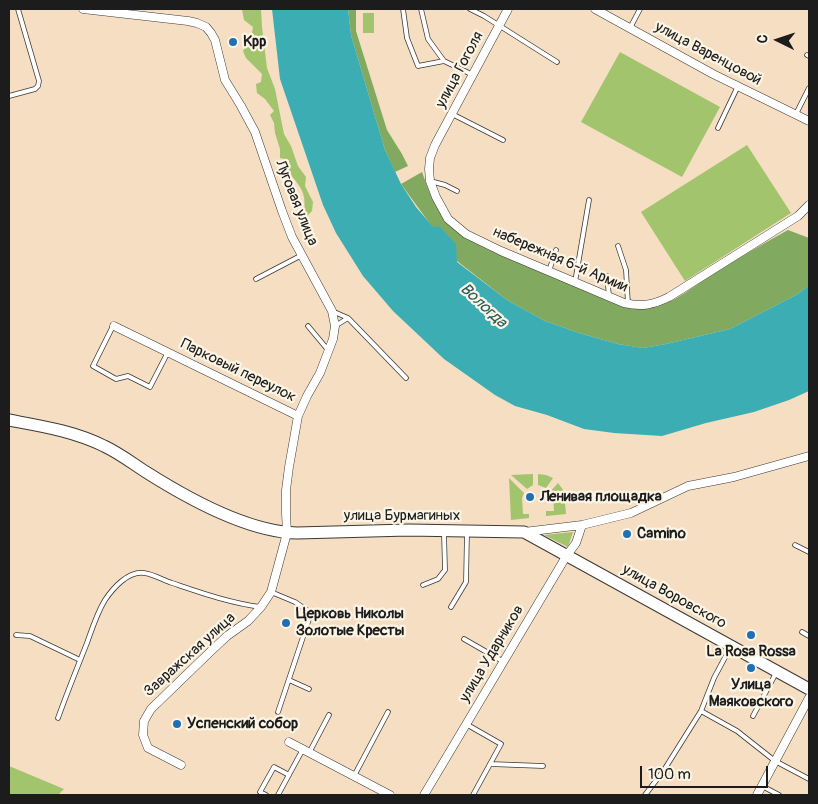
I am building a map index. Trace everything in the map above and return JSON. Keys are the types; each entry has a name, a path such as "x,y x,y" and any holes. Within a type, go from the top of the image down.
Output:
{"street":[{"path":"83,9 138,12"},
{"name":"улица Гоголя","path":"435,145 508,9"},
{"name":"улица Варенцовой","path":"595,9 713,74 809,121"},
{"name":"Луговая улица","path":"138,12 188,21 206,28 211,33 215,40 226,80 255,132 292,237 332,311 335,326 329,352 298,416"},
{"name":"набережная 6-й Армии","path":"435,145 430,158 430,181 448,219 466,234 549,272 628,304 645,306 669,297 798,216 809,205"},
{"name":"Парковый переулок","path":"114,326 298,416 286,490 287,532"},
{"name":"улица Бурмагиных","path":"9,420 70,432 87,438 121,455 174,489 213,509 240,521 263,528 287,532 408,530 524,532 582,525 631,512 688,486 734,477 809,456"},
{"name":"улица Ударников","path":"424,795 576,543 582,525"},
{"name":"Завражская улица","path":"181,765 148,748 143,735 144,721 151,709 227,636 248,621 261,607 271,592 287,532"},
{"name":"улица Воровского","path":"524,532 809,689"},
{"path":"757,795 809,698"},
{"path":"289,742 390,795"}],"lane":[{"path":"9,96 35,89 39,84 39,78 18,9"},
{"path":"403,9 407,38 418,66 444,60"},
{"path":"421,9 428,39 444,60 473,75"},
{"path":"470,9 557,62"},
{"path":"630,28 640,9"},
{"path":"718,128 738,86"},
{"path":"796,114 809,88"},
{"path":"452,114 503,140"},
{"path":"430,181 445,185 457,192"},
{"path":"575,282 590,200"},
{"path":"618,246 626,270 628,304"},
{"path":"549,272 556,250"},
{"path":"256,279 302,255"},
{"path":"607,276 609,296"},
{"path":"332,311 348,318 406,378"},
{"path":"335,326 348,318"},
{"path":"114,326 93,366 116,378 128,376 150,387 168,352"},
{"path":"308,326 329,352"},
{"path":"423,585 438,579 445,570 444,530"},
{"path":"451,607 466,582 467,531"},
{"path":"796,545 809,552"},
{"name":"Завражская улица","path":"58,718 104,601 114,588 126,578 136,573 145,573 223,600 261,607"},
{"path":"271,592 294,602 311,614 278,712"},
{"path":"802,632 809,636"},
{"path":"16,635 30,636 80,660"},
{"path":"464,639 504,662"},
{"path":"645,795 664,770 701,710 714,678 731,646"},
{"path":"752,716 777,671"},
{"path":"289,680 309,689"},
{"path":"701,710 737,731 775,761 809,779"},
{"path":"354,776 388,712"},
{"path":"278,795 328,716"},
{"path":"466,724 501,744 473,795"},
{"path":"490,764 543,766"},
{"path":"266,795 260,792 274,767 289,775"},
{"path":"762,786 779,795"}],"green space":[{"path":"242,9 261,9 267,68 275,89 284,134 291,146 298,166 306,177 305,186 313,202 312,211 306,217 303,193 298,183 288,172 289,160 280,158 280,149 274,123 270,115 274,111 265,99 257,93 256,84 261,82 262,74 246,58 243,51 251,38 253,27 244,20"},
{"path":"348,9 356,9 356,31 387,130 408,166 395,172 385,150 351,35"},
{"path":"363,13 374,13 374,33 363,33"},
{"path":"620,52 720,107 682,177 581,122"},
{"path":"747,145 791,213 685,281 641,212"},
{"path":"422,172 438,209 446,220 475,243 622,307 649,309 661,306 685,293 723,267 788,230 809,238 809,285 798,294 730,329 666,344 643,348 618,344 579,333 545,321 507,300 457,261 401,184"},
{"path":"533,474 533,485 527,489 511,475"},
{"path":"538,474 553,478 546,488 538,485"},
{"path":"509,478 524,493 522,498 523,514 529,514 529,518 511,520"},
{"path":"558,483 564,491 566,514 546,516 546,511 554,511 553,496 550,492"},
{"path":"573,532 568,547 544,535"},
{"path":"9,766 64,789 58,795 9,795"}],"water":[{"name":"Вологда","path":"272,9 348,9 351,35 385,150 401,184 416,207 433,227 439,226 456,244 457,262 507,300 545,321 579,333 618,344 643,348 730,329 798,294 809,285 809,391 754,412 662,436 614,433 584,429 547,415 515,406 495,395 444,359 393,311 363,276 336,233 323,205 280,79"}],"place":[{"name":"Kpp","path":"233,42"},
{"name":"Ленивая площадка","path":"530,497"},
{"name":"Camino","path":"627,534"},
{"name":"Церковь Николы Золотые Кресты","path":"286,623"},
{"name":"La Rosa Rossa","path":"751,635"},
{"name":"Улица Маяковского","path":"751,668"},
{"name":"Успенский собор","path":"177,724"}]}
